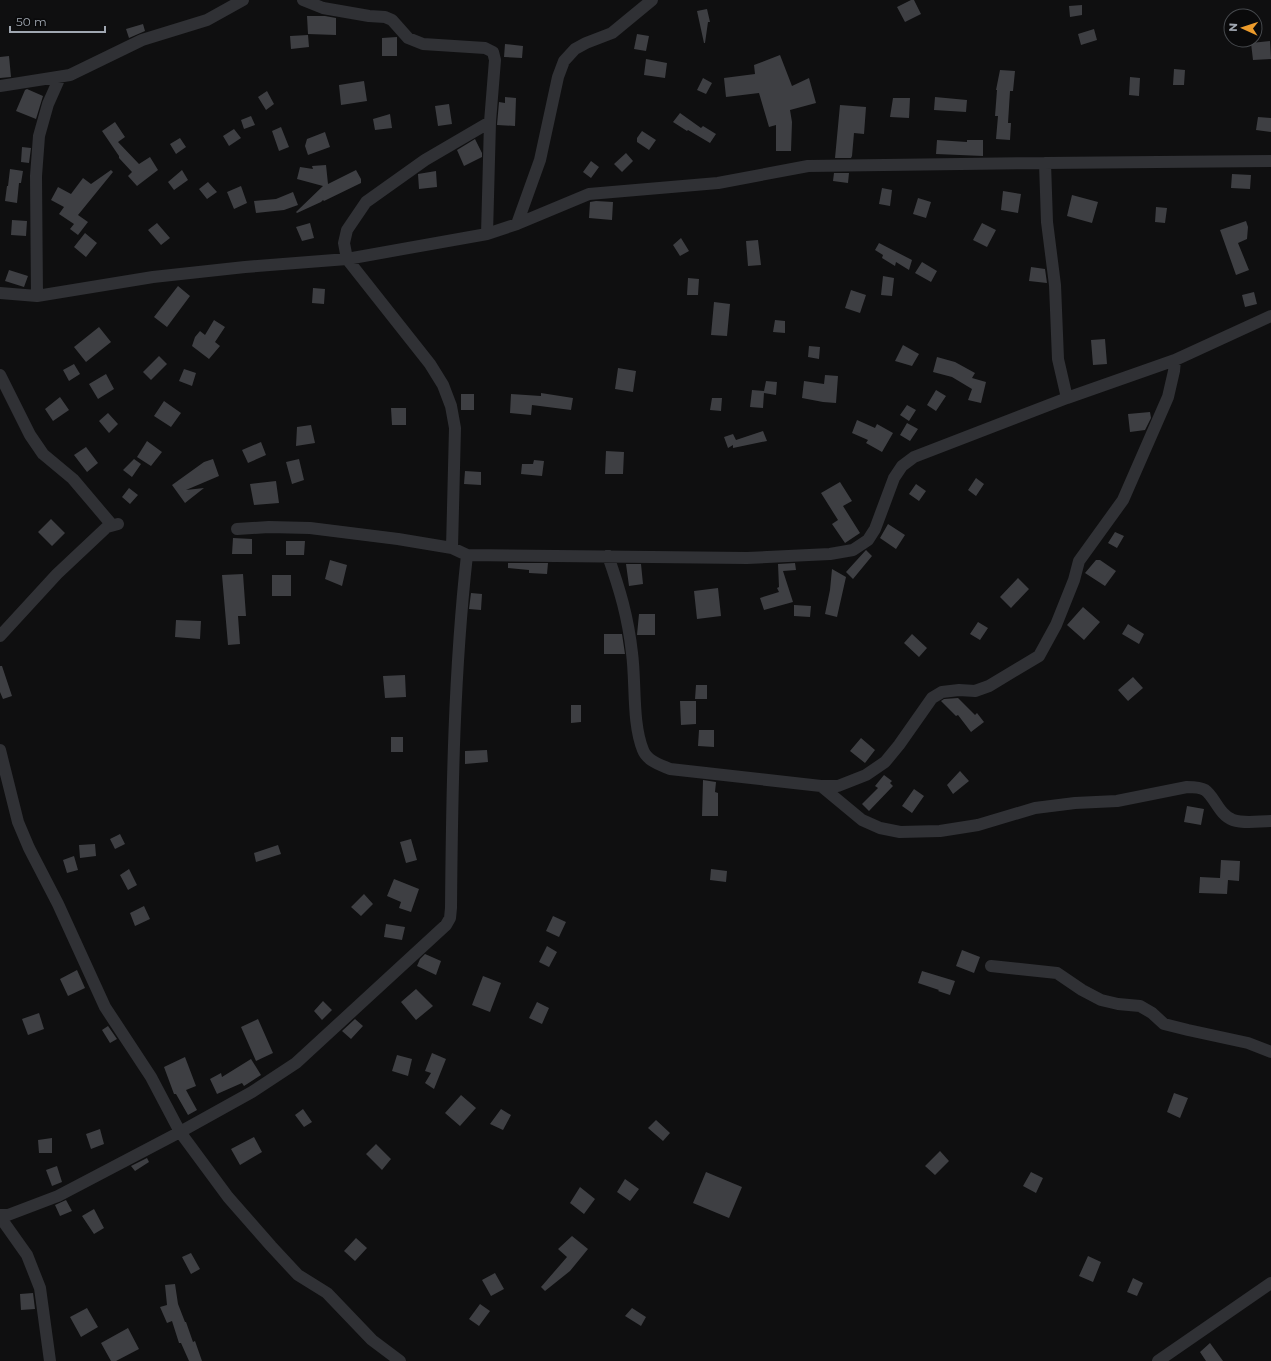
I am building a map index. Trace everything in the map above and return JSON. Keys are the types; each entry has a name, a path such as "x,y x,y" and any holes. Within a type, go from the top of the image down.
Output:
{"street":[{"path":"0,86 60,78 70,75 142,40 207,20 243,0"},
{"path":"303,0 323,8 369,16 385,17 392,20 408,38 423,44 484,48 493,52 495,60 490,122 487,234"},
{"path":"517,224 540,160 558,77 564,61 575,49 612,33 652,0"},
{"path":"37,296 36,176 39,136 48,104 60,78"},
{"path":"452,548 455,428 451,406 443,385 430,364 347,259 344,243 347,230 369,200 425,160 490,122"},
{"path":"0,293 37,296 153,277 245,267 347,259 487,234 517,224 589,194 718,183 808,166 1271,161"},
{"path":"1045,163 1047,222 1055,285 1058,359 1067,398"},
{"path":"237,529 269,526 310,528 398,539 452,548 467,555 747,558 830,554 853,550 868,540 875,529 894,478 902,466 914,457 1067,398 1174,360 1271,316"},
{"path":"608,556 621,593 628,622 633,654 637,726 643,752 649,758 670,769 821,786 838,786 866,775 885,762 899,745 932,698 942,692 959,690 975,691 989,686 1039,656 1056,625 1074,580 1079,561 1123,500 1168,397 1174,371 1174,360"},
{"path":"0,374 30,436 43,454 73,479 115,525 107,527 57,574 0,636"},
{"path":"50,1361 40,1288 27,1255 0,1216 58,1196 180,1132 252,1092 296,1063 437,934 446,925 450,918 453,757 462,606 467,555"},
{"path":"0,750 18,822 29,848 58,904 105,1007 151,1077 180,1132 228,1196 298,1275 327,1293 372,1340 400,1361"},
{"path":"821,786 862,820 880,828 900,832 940,831 978,825 1035,808 1117,801 1187,787 1205,790 1221,811 1233,820 1246,822 1271,821"},
{"path":"991,966 1057,974 1101,1000 1118,1004 1140,1006 1152,1013 1164,1024 1248,1042 1271,1052"},
{"path":"1158,1361 1271,1283"}],"building":[{"path":"914,0 921,14 905,22 897,7"},
{"path":"1082,5 1082,15 1070,17 1069,6"},
{"path":"707,9 710,22 708,22 704,43 697,11"},
{"path":"307,16 325,16 336,18 336,35 308,34"},
{"path":"143,24 145,31 129,38 126,29"},
{"path":"1094,29 1097,40 1081,45 1078,34"},
{"path":"637,34 649,36 646,51 634,49"},
{"path":"308,35 309,47 291,49 290,36"},
{"path":"397,37 397,56 382,56 382,38"},
{"path":"1270,41 1271,59 1253,60 1252,48 1263,48 1263,42"},
{"path":"505,44 523,46 522,58 504,57"},
{"path":"780,55 792,86 809,78 816,103 790,110 792,122 791,151 776,151 776,125 769,127 759,93 726,97 724,78 755,74 754,65"},
{"path":"9,56 11,77 0,78 0,57"},
{"path":"646,59 667,63 665,78 644,75"},
{"path":"1174,69 1185,70 1184,85 1173,85"},
{"path":"1000,70 1015,71 1013,91 1010,91 1008,123 1011,123 1010,140 996,139 998,116 995,116 996,90"},
{"path":"1130,77 1140,78 1139,96 1129,95"},
{"path":"703,78 712,83 706,94 697,90"},
{"path":"364,81 367,101 341,105 339,85"},
{"path":"27,89 43,96 36,119 16,111 25,90"},
{"path":"267,91 274,104 266,110 258,97"},
{"path":"505,97 516,98 515,126 497,125 499,102 505,103"},
{"path":"935,97 967,100 966,112 934,110"},
{"path":"893,98 910,98 909,118 890,117"},
{"path":"449,104 452,124 438,126 435,106"},
{"path":"840,105 866,107 864,134 854,133 851,158 835,158"},
{"path":"680,113 701,128 703,126 716,134 710,143 673,122"},
{"path":"390,114 392,128 375,130 373,119"},
{"path":"251,116 255,125 244,129 241,120"},
{"path":"1258,117 1271,118 1271,132 1256,130"},
{"path":"115,122 125,137 118,142 139,164 150,157 158,170 137,186 128,176 132,172 119,158 102,131"},
{"path":"281,127 289,147 279,151 272,131"},
{"path":"234,129 241,138 229,146 223,136"},
{"path":"642,131 656,140 649,150 637,142 637,138"},
{"path":"325,132 330,147 308,155 305,146 307,139"},
{"path":"180,138 186,147 176,154 170,144"},
{"path":"475,139 482,153 482,157 464,166 457,150"},
{"path":"937,140 967,142 967,140 983,140 983,156 936,154"},
{"path":"22,147 31,148 29,163 21,162"},
{"path":"626,153 633,161 622,172 614,164"},
{"path":"591,161 599,167 591,178 583,172"},
{"path":"326,165 328,184 356,170 361,179 361,183 297,213 296,212 323,186 297,179 300,167 313,169 312,166"},
{"path":"10,169 23,171 21,183 19,183 17,203 5,201"},
{"path":"111,170 113,172 78,215 88,222 78,235 70,229 74,224 59,214 64,207 51,200 58,187 71,194 83,178 91,184"},
{"path":"182,170 188,180 174,190 168,182"},
{"path":"436,171 437,187 419,189 418,174"},
{"path":"834,173 849,173 848,183 833,181"},
{"path":"1232,174 1251,175 1250,189 1231,188"},
{"path":"208,182 217,192 207,199 199,189"},
{"path":"241,186 247,203 234,209 227,192"},
{"path":"882,188 892,190 890,206 879,204"},
{"path":"1003,191 1021,194 1018,213 1001,210"},
{"path":"293,192 298,205 284,210 256,213 254,201 276,199"},
{"path":"1072,195 1098,202 1092,223 1067,216"},
{"path":"918,198 931,202 926,218 913,214"},
{"path":"590,202 613,202 612,220 589,218"},
{"path":"1156,207 1167,208 1165,223 1155,222"},
{"path":"12,220 27,221 26,236 11,235"},
{"path":"1246,221 1248,227 1247,239 1238,243 1249,270 1236,275 1220,230"},
{"path":"157,223 170,238 161,245 148,230"},
{"path":"310,223 314,238 302,241 296,227"},
{"path":"982,223 996,230 987,247 973,240"},
{"path":"85,233 97,243 86,257 74,247"},
{"path":"681,238 689,251 680,256 673,245"},
{"path":"758,240 761,265 748,266 746,241"},
{"path":"879,243 912,260 909,270 896,262 895,266 882,258 883,255 875,250"},
{"path":"922,262 937,271 931,282 915,273"},
{"path":"1031,267 1045,269 1047,283 1029,281"},
{"path":"9,270 28,276 24,287 5,281"},
{"path":"883,276 894,278 892,296 881,295"},
{"path":"688,278 699,279 698,295 687,295"},
{"path":"178,286 190,296 167,327 154,317"},
{"path":"313,288 325,289 324,304 312,303"},
{"path":"851,290 866,295 860,313 845,308"},
{"path":"1254,292 1257,304 1245,307 1242,295"},
{"path":"714,302 730,304 727,336 711,335"},
{"path":"214,320 225,327 215,342 220,346 209,359 192,346 195,337 200,331 205,335"},
{"path":"775,320 785,321 785,333 773,332"},
{"path":"99,327 111,342 86,362 74,347"},
{"path":"1105,339 1107,364 1093,365 1091,340"},
{"path":"903,345 919,354 912,366 895,361"},
{"path":"809,346 820,347 819,359 808,357"},
{"path":"159,356 167,364 151,380 143,372"},
{"path":"937,357 955,362 975,373 972,378 986,382 981,403 968,400 972,389 952,377 933,372"},
{"path":"74,364 80,374 69,381 63,370"},
{"path":"618,368 636,371 633,392 615,389"},
{"path":"184,369 196,373 192,386 179,381"},
{"path":"106,374 114,389 98,399 89,384"},
{"path":"825,375 838,376 836,403 802,398 804,381 824,384"},
{"path":"766,381 777,382 776,395 764,393 763,408 750,407 752,390 764,391"},
{"path":"936,390 946,396 936,411 927,405"},
{"path":"541,393 573,398 571,410 532,405 531,415 510,413 511,394 541,396"},
{"path":"461,394 474,394 474,410 461,410"},
{"path":"60,397 69,410 53,421 45,409"},
{"path":"712,398 722,398 721,411 710,410"},
{"path":"164,401 181,413 171,427 154,416"},
{"path":"907,405 916,410 909,421 900,415"},
{"path":"391,408 406,408 406,425 392,425"},
{"path":"1150,412 1151,418 1145,430 1130,432 1128,414"},
{"path":"108,413 118,424 109,433 99,421"},
{"path":"857,420 875,428 877,424 893,433 882,452 866,443 868,440 852,433"},
{"path":"907,423 918,429 910,441 900,435"},
{"path":"311,425 315,443 296,446 297,427"},
{"path":"763,431 767,441 733,448 733,445 728,448 724,437 733,434 736,440"},
{"path":"147,441 162,452 151,466 137,457"},
{"path":"261,442 266,455 248,463 242,450"},
{"path":"86,447 98,463 87,472 74,455"},
{"path":"606,451 624,452 623,474 605,474"},
{"path":"134,459 141,464 132,477 123,470"},
{"path":"213,459 219,476 186,490 204,488 185,503 172,485 204,462"},
{"path":"299,459 304,480 292,484 286,462"},
{"path":"534,460 544,461 542,476 521,474 522,464 533,464"},
{"path":"465,471 481,472 481,485 464,484"},
{"path":"976,478 984,484 976,496 968,490"},
{"path":"276,481 279,503 254,505 250,484"},
{"path":"840,482 852,501 843,506 860,533 845,543 832,524 838,520 821,493"},
{"path":"916,484 926,491 919,501 909,494"},
{"path":"129,488 138,495 130,504 122,497"},
{"path":"51,519 65,533 52,546 38,532"},
{"path":"888,524 905,535 896,549 880,538"},
{"path":"1115,532 1124,536 1117,548 1108,543"},
{"path":"233,538 252,539 252,554 232,554"},
{"path":"286,541 305,541 304,555 286,555"},
{"path":"866,550 872,556 853,579 846,572"},
{"path":"330,560 347,565 342,586 325,579"},
{"path":"1096,560 1100,560 1116,571 1105,586 1085,573"},
{"path":"508,563 548,563 547,574 529,573 529,570 508,568"},
{"path":"795,563 796,570 783,571 793,602 764,610 760,598 779,592 777,588 779,587 778,564"},
{"path":"626,564 641,564 643,584 629,586"},
{"path":"832,569 846,577 837,617 825,614 830,590"},
{"path":"243,574 246,616 238,616 240,644 228,645 222,575"},
{"path":"272,575 291,575 291,596 272,596"},
{"path":"1018,578 1029,589 1011,608 1000,597"},
{"path":"718,588 721,616 697,619 694,591"},
{"path":"471,593 482,594 481,610 469,609"},
{"path":"794,605 811,606 810,617 794,616"},
{"path":"1083,607 1100,622 1084,640 1067,625"},
{"path":"639,614 655,614 655,635 637,635"},
{"path":"176,620 201,621 200,639 175,637"},
{"path":"978,622 988,628 980,640 970,634"},
{"path":"1128,624 1144,634 1139,644 1122,634"},
{"path":"604,634 622,634 625,654 604,654"},
{"path":"912,634 927,648 919,657 904,643"},
{"path":"0,666 2,666 12,696 3,699 0,692"},
{"path":"405,675 406,697 385,698 383,676"},
{"path":"1133,677 1143,688 1128,701 1118,690"},
{"path":"696,685 707,685 707,699 695,699"},
{"path":"958,698 975,715 977,713 984,722 971,732 958,715 956,716 941,701 944,699"},
{"path":"680,701 696,701 696,724 681,725"},
{"path":"571,705 581,705 581,722 571,723"},
{"path":"699,730 714,730 714,747 698,746"},
{"path":"391,737 403,737 403,752 391,752"},
{"path":"861,738 875,750 865,763 850,751"},
{"path":"487,750 488,762 465,764 465,751"},
{"path":"960,771 969,781 953,794 947,785"},
{"path":"884,775 892,781 890,783 893,786 869,811 862,804 878,788 875,786"},
{"path":"703,780 716,782 715,792 718,793 718,816 702,816"},
{"path":"914,789 924,796 912,813 902,806"},
{"path":"1187,806 1204,809 1201,825 1184,822"},
{"path":"120,834 125,844 115,849 110,839"},
{"path":"411,839 417,860 406,863 400,842"},
{"path":"95,844 96,856 80,858 79,845"},
{"path":"278,845 281,854 256,862 254,853"},
{"path":"74,856 78,870 67,873 63,860"},
{"path":"1221,860 1240,861 1239,881 1228,880 1227,894 1199,893 1200,877 1220,878"},
{"path":"129,869 137,885 128,890 120,875"},
{"path":"711,869 727,871 726,882 710,880"},
{"path":"394,879 419,889 411,912 399,908 401,902 387,896"},
{"path":"364,894 373,904 361,916 351,907"},
{"path":"144,906 150,919 135,926 130,913"},
{"path":"553,916 566,922 559,937 546,931"},
{"path":"386,924 405,927 402,940 384,937"},
{"path":"547,946 557,952 549,967 539,962"},
{"path":"962,950 980,957 974,973 956,966"},
{"path":"425,954 441,961 436,975 417,966 420,959"},
{"path":"77,970 85,988 68,996 60,979"},
{"path":"922,971 955,981 950,995 918,983"},
{"path":"483,976 501,983 490,1012 472,1005"},
{"path":"416,989 433,1006 416,1020 401,1002"},
{"path":"323,1001 332,1010 322,1020 314,1011"},
{"path":"537,1002 549,1008 542,1024 529,1018"},
{"path":"39,1013 44,1029 28,1035 22,1019"},
{"path":"258,1019 273,1053 256,1061 241,1027"},
{"path":"355,1019 363,1026 351,1039 342,1031"},
{"path":"108,1026 117,1039 110,1043 102,1030"},
{"path":"432,1053 446,1059 434,1089 425,1083 431,1073 425,1071"},
{"path":"397,1055 412,1059 408,1076 392,1071"},
{"path":"185,1057 196,1086 186,1090 197,1110 188,1115 176,1094 174,1094 164,1067"},
{"path":"251,1059 261,1075 244,1086 242,1083 217,1094 210,1079 221,1073 222,1077"},
{"path":"1174,1093 1188,1098 1180,1118 1167,1112"},
{"path":"461,1095 476,1108 460,1126 445,1113"},
{"path":"303,1109 312,1122 304,1127 295,1115"},
{"path":"501,1109 511,1115 503,1130 490,1124"},
{"path":"656,1120 670,1133 663,1141 648,1128"},
{"path":"100,1129 104,1144 91,1149 86,1134"},
{"path":"254,1137 262,1152 240,1165 231,1149"},
{"path":"52,1138 52,1153 39,1153 38,1140"},
{"path":"376,1144 391,1159 382,1170 366,1154"},
{"path":"940,1151 949,1161 935,1175 925,1166"},
{"path":"147,1158 149,1162 135,1171 131,1166"},
{"path":"57,1166 62,1182 52,1186 46,1170"},
{"path":"706,1172 742,1187 729,1218 693,1203"},
{"path":"1031,1172 1043,1178 1036,1193 1023,1186"},
{"path":"625,1179 639,1189 630,1201 617,1192"},
{"path":"580,1187 595,1199 584,1214 570,1203"},
{"path":"66,1200 72,1211 60,1216 55,1205"},
{"path":"94,1209 104,1228 94,1234 82,1216"},
{"path":"572,1236 588,1249 570,1271 545,1291 541,1287 567,1257 558,1249"},
{"path":"356,1238 367,1248 355,1261 344,1251"},
{"path":"191,1253 200,1269 191,1274 182,1257"},
{"path":"1088,1256 1101,1262 1093,1282 1079,1276"},
{"path":"495,1273 504,1289 491,1296 482,1280"},
{"path":"1133,1278 1143,1283 1137,1296 1127,1292"},
{"path":"175,1284 178,1304 193,1342 195,1341 202,1361 189,1361 181,1343 179,1343 172,1321 167,1323 160,1307 167,1305 165,1285"},
{"path":"33,1293 35,1309 21,1310 20,1294"},
{"path":"480,1304 490,1311 479,1326 469,1319"},
{"path":"87,1308 98,1327 81,1337 70,1317"},
{"path":"632,1308 646,1317 641,1326 625,1316"},
{"path":"128,1328 139,1349 116,1361 111,1361 101,1343"},
{"path":"1210,1343 1223,1361 1206,1361 1200,1352"}]}
